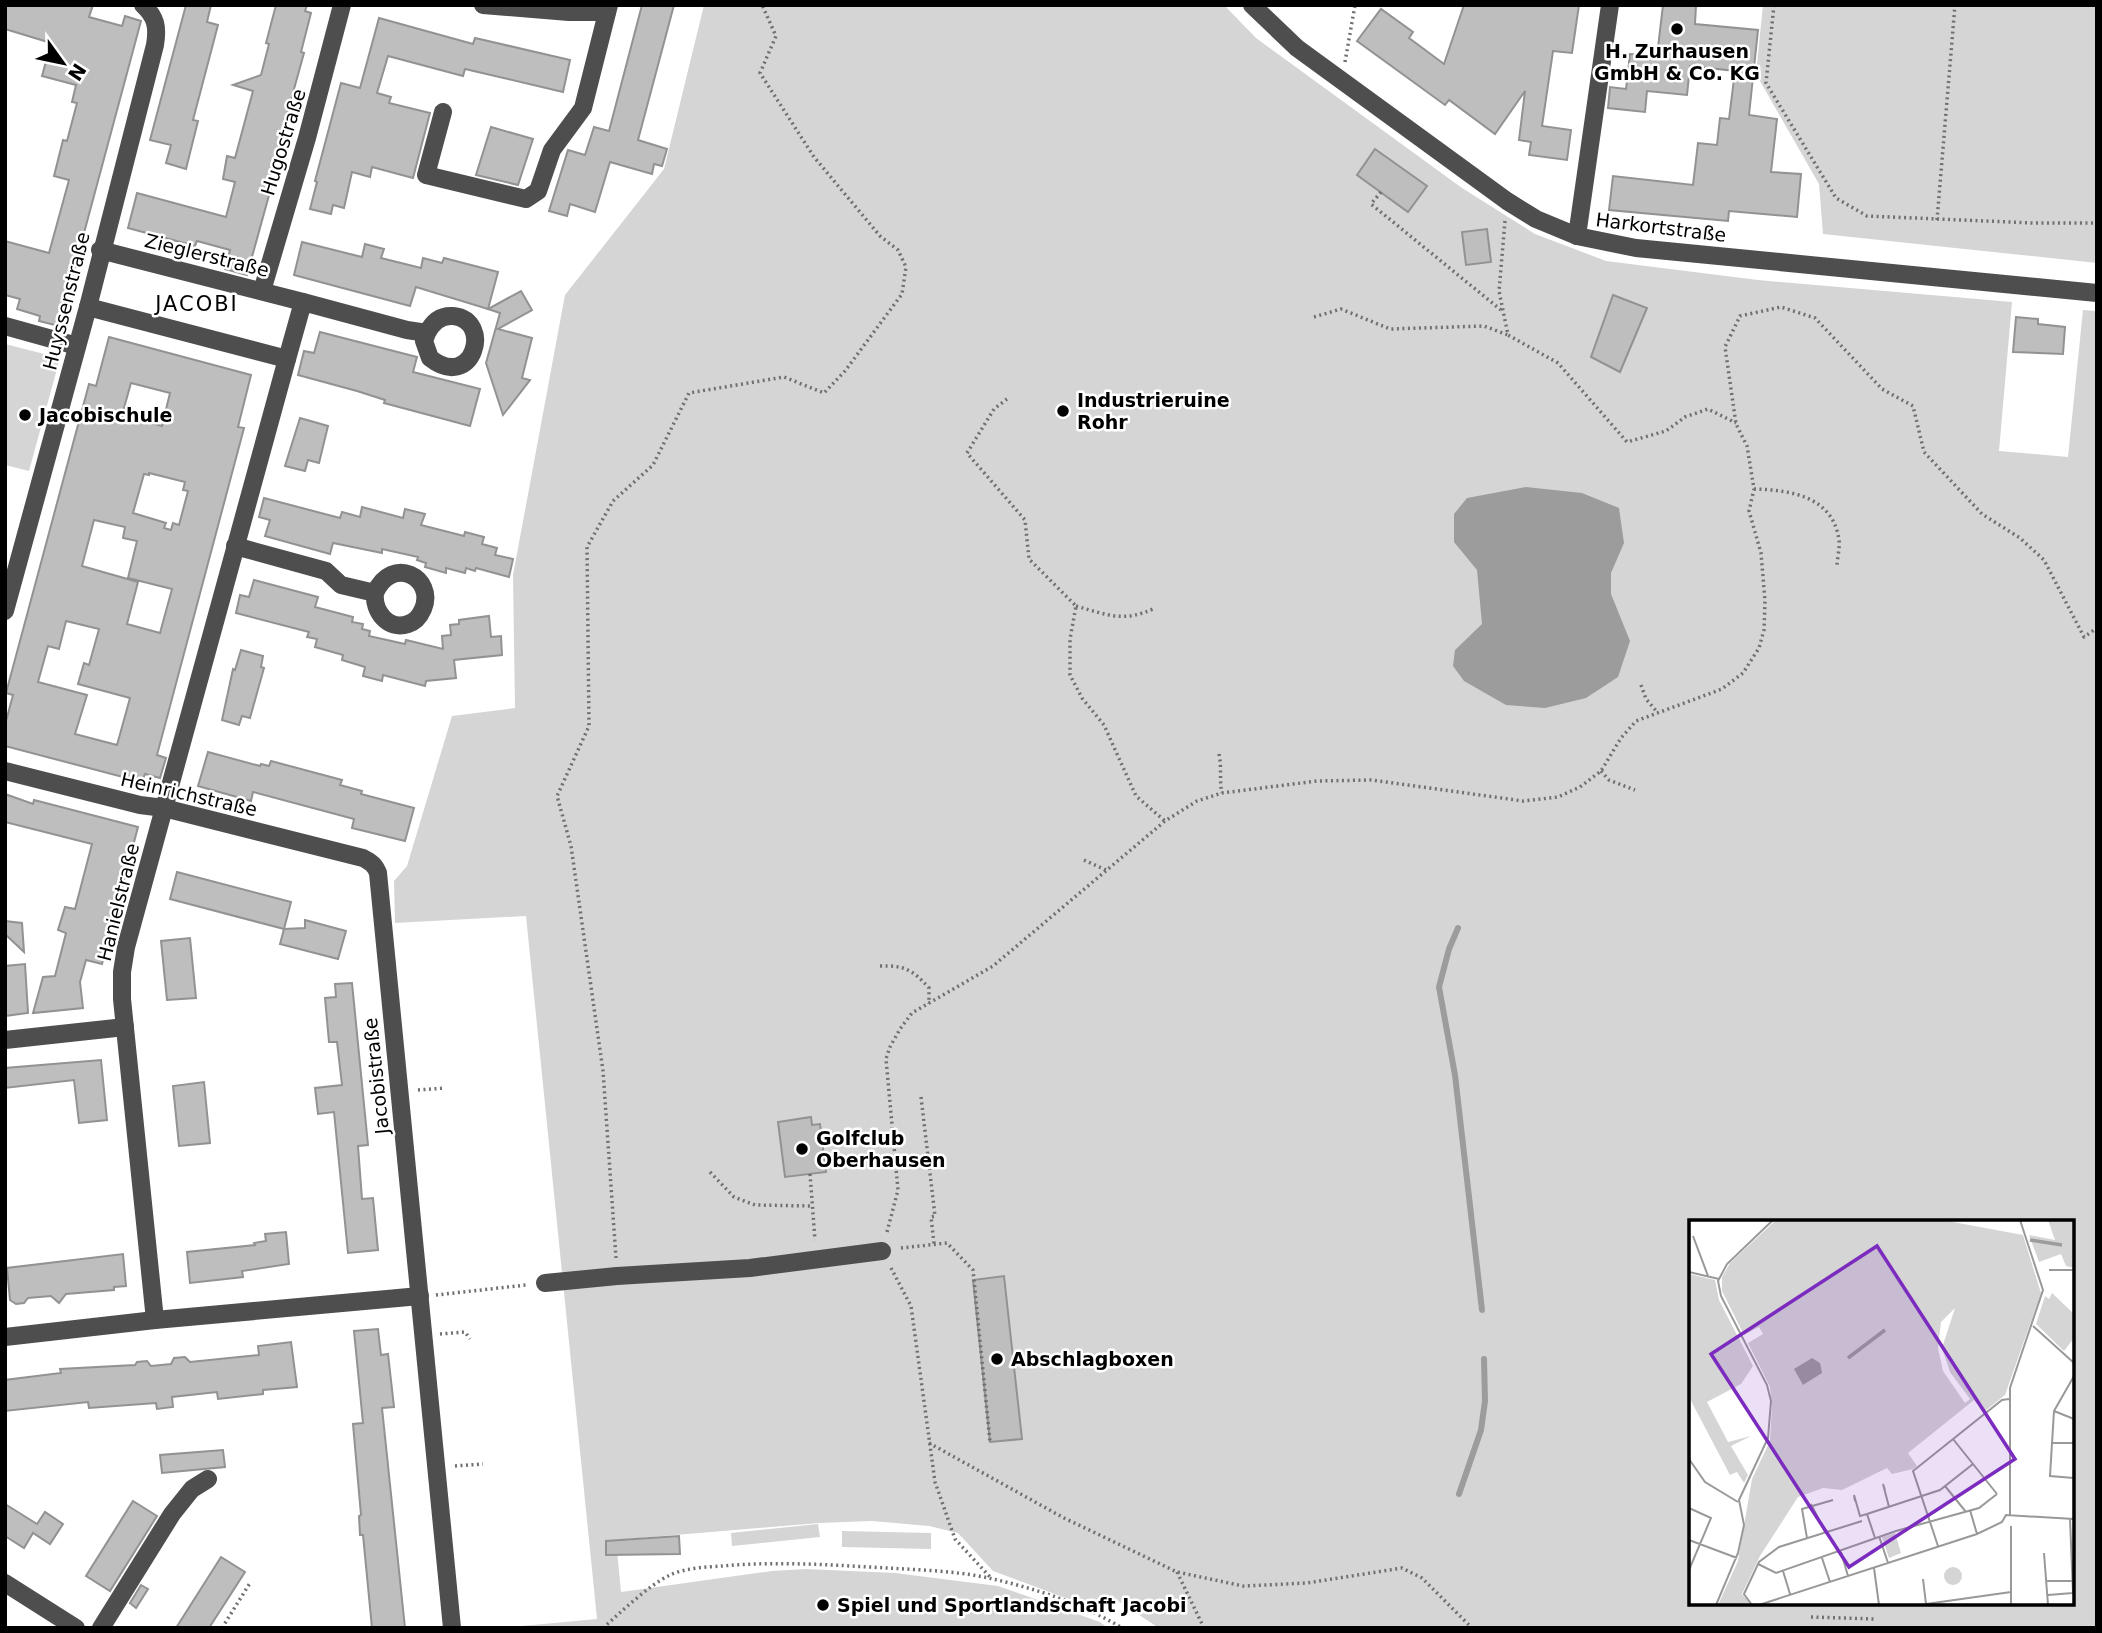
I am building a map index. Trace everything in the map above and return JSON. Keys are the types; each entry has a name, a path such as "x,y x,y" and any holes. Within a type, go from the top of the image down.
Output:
{"street":[{"name":"Huyssenstraße","path":"5,611 88,307 100,250 157,34 157,24 151,12 143,5"},
{"name":"Hugostraße","path":"262,291 311,125 342,5"},
{"path":"443,113 426,175 526,199 538,191 552,150 583,108 608,9 569,12 482,5"},
{"name":"Harkortstraße","path":"1252,5 1297,48 1507,201 1536,219 1577,236 1636,248 2097,293"},
{"path":"1577,236 1610,5"},
{"name":"Zieglerstraße","path":"100,250 426,333"},
{"path":"88,307 287,359 303,302"},
{"path":"5,326 77,346"},
{"name":"Hanielstraße","path":"155,1320 125,1027 122,972 126,947 287,359"},
{"path":"235,546 326,570 341,584 375,593"},
{"name":"Heinrichstraße","path":"5,771 363,858"},
{"name":"Jacobistraße","path":"363,858 371,862 378,873 452,1628"},
{"path":"5,1040 125,1027"},
{"path":"545,1283 750,1268 882,1251"},
{"path":"5,1337 155,1320 420,1296"},
{"path":"101,1628 172,1514 192,1489 208,1479"},
{"path":"5,1583 76,1628"}],"path":[{"path":"617,1276 603,1071 571,846 557,796 589,726 587,548 613,501 653,465 690,393 784,377 824,393 845,371 902,294 906,267 898,250 880,236 814,157 760,73 776,36 762,5"},
{"path":"1341,81 1355,5"},
{"path":"1774,5 1766,83 1836,198 1867,216 2097,223"},
{"path":"1937,220 1955,5"},
{"path":"1381,192 1371,204 1503,311"},
{"path":"1507,201 1499,291 1508,335"},
{"path":"991,1578 955,1539 935,1482 911,1306 882,1251 898,1190 887,1059 890,1047 912,1013 993,965 1037,931 1165,821 1197,801 1222,793 1317,781 1370,780 1523,801 1558,797 1580,787 1601,771 1621,738 1636,721 1722,689 1742,673 1759,648 1764,631 1765,601 1761,553 1749,511 1754,489 1747,446 1737,424 1725,347 1740,316 1781,307 1815,318 1882,389 1913,406 1924,452 1982,514 2020,538 2045,560 2084,637 2097,628"},
{"path":"1314,317 1341,309 1390,329 1484,326 1508,335 1558,363 1626,442 1666,430 1685,417 1708,409 1737,424"},
{"path":"1007,399 994,409 967,453 1025,520 1029,559 1076,606 1122,617 1138,617 1155,608"},
{"path":"1754,489 1799,493 1828,511 1839,540 1837,568"},
{"path":"1076,606 1070,639 1070,675 1082,698 1104,725 1136,796 1165,821"},
{"path":"1641,685 1646,699 1658,713"},
{"path":"1219,754 1222,793"},
{"path":"1601,771 1609,780 1635,790"},
{"path":"1084,860 1106,870"},
{"path":"880,966 897,965 916,973 929,988 929,1004"},
{"path":"398,1092 445,1088"},
{"path":"920,1097 936,1216 931,1217 934,1245"},
{"path":"710,1172 734,1197 755,1205 812,1206"},
{"path":"810,1174 816,1259"},
{"path":"882,1251 947,1243 973,1270 990,1442"},
{"path":"420,1296 545,1283"},
{"path":"424,1335 465,1332 470,1339"},
{"path":"929,1443 1064,1518 1177,1572 1243,1586 1307,1583 1402,1568 1422,1578 1472,1628"},
{"path":"436,1468 483,1464"},
{"path":"603,1628 670,1575 698,1568 766,1563 934,1571 991,1578 1068,1602 1099,1614 1122,1628"},
{"path":"1177,1572 1203,1628"},
{"path":"222,1628 250,1583"},
{"path":"1811,1617 1875,1619"}],"shaded area":[{"path":"704,5 1224,5 1256,38 1462,188 1535,234 1606,261 1758,280 2012,302 1999,451 2068,457 2083,310 2097,311 2097,1628 1159,1628 1115,1599 1103,1612 993,1571 958,1533 929,1526 872,1521 616,1540 621,1592 772,1571 806,1569 895,1573 998,1586 1100,1622 1108,1628 501,1628 597,1619 526,916 395,923 394,881 407,866 452,716 515,708 513,575 565,295 664,169"},
{"path":"1763,5 2097,5 2097,263 1823,234 1819,184 1756,74"},
{"name":"Jacobischule","path":"5,344 60,358 29,471 5,465"},
{"path":"1526,487 1582,493 1619,508 1624,543 1611,573 1611,594 1630,641 1618,677 1586,698 1545,708 1506,705 1464,681 1453,666 1455,650 1482,624 1477,570 1454,542 1454,514 1467,498"},
{"path":"818,1524 820,1537 732,1546 731,1533"},
{"path":"842,1531 931,1533 931,1549 842,1547"}],"building":[{"path":"5,5 93,5 89,17 122,26 125,16 141,21 59,326 39,321 40,316 17,309 20,299 5,295 5,241 49,253 69,180 54,176 63,140 67,141 77,103 72,102 76,85 42,76 51,43 5,29"},
{"path":"186,5 211,5 207,22 218,25 193,120 198,121 186,169 166,163 171,145 150,140"},
{"path":"276,5 307,5 305,11 311,13 301,52 304,53 267,187 271,188 247,275 225,269 230,250 197,241 195,246 128,228 137,193 226,217 235,182 223,179 227,156 235,158 253,91 233,85 261,75"},
{"path":"642,5 674,5 638,140 667,149 662,166 654,164 652,174 610,162 595,212 570,204 567,216 549,211 568,150 585,155 594,127 609,131"},
{"path":"1464,5 1579,5 1572,53 1553,51 1542,126 1571,130 1567,160 1529,155 1531,142 1519,140 1525,91 1495,134 1449,100 1445,105 1357,41 1381,9 1413,32 1409,38 1444,64"},
{"path":"1663,5 1696,5 1695,24 1758,30 1749,115 1777,119 1771,172 1801,174 1797,217 1729,211 1728,221 1609,210 1613,176 1693,185 1698,143 1717,145 1720,118 1729,119 1735,71 1690,66 1687,95 1647,91 1645,112 1608,108 1610,87 1626,89 1630,54 1657,56"},
{"path":"379,18 473,44 475,38 570,60 563,92 465,69 463,76 388,56 377,93 391,97 389,103 430,113 413,178 372,167 370,177 352,172 344,208 333,205 331,214 310,209 341,83 360,88"},
{"path":"491,127 533,139 518,185 476,175"},
{"path":"1375,149 1427,186 1408,212 1357,175"},
{"path":"1487,229 1491,262 1466,265 1462,232"},
{"path":"302,242 362,257 365,244 384,249 381,258 421,268 423,258 442,263 444,258 498,272 488,309 416,287 410,306 294,275"},
{"path":"521,291 532,310 498,329 532,338 522,378 530,380 503,415 486,363 500,313 488,309"},
{"path":"1613,295 1647,308 1620,372 1591,357"},
{"path":"2016,317 2038,319 2038,324 2065,327 2063,354 2013,352"},
{"path":"320,332 417,357 413,372 480,389 470,426 384,403 385,400 298,375 304,351 314,353"},
{"path":"109,337 251,375 238,427 244,428 157,755 166,758 160,778 145,774 142,782 5,746 5,725 13,695 6,693 89,384 96,386","holes":["131,383 170,393 162,426 122,415","144,474 185,482 183,490 188,491 179,525 173,523 171,530 164,528 166,523 133,513","94,520 125,527 123,538 137,541 128,578 172,589 160,633 127,624 138,582 82,566","66,621 99,629 89,665 84,663 78,684 130,698 117,745 75,734 87,695 38,682 48,646 59,649"]},
{"path":"300,418 328,426 319,463 308,460 305,471 285,466"},
{"path":"264,498 340,518 342,512 360,517 362,507 403,518 405,509 425,514 421,525 464,536 465,532 484,537 482,544 497,548 495,555 513,559 509,577 476,568 475,571 466,568 465,573 446,568 446,573 425,567 426,563 417,560 418,557 382,549 382,553 333,543 330,554 265,536 270,520 259,517"},
{"path":"254,580 318,597 315,607 353,617 352,622 363,624 362,629 370,631 369,636 405,644 406,640 443,649 442,636 451,635 450,625 459,624 459,620 489,616 491,637 501,636 502,655 454,660 456,678 426,681 425,686 383,675 382,681 363,676 365,667 342,660 343,655 315,647 317,639 307,637 309,632 236,613 240,595 249,597"},
{"path":"241,650 263,656 261,667 264,668 250,718 242,716 239,725 222,720 233,669 235,670"},
{"path":"208,752 260,766 269,766 271,761 342,780 340,785 362,791 361,794 414,808 405,841 352,828 354,819 253,792 251,801 198,786"},
{"path":"5,794 33,804 34,800 138,827 102,964 86,960 80,982 83,1008 33,1013 43,977 55,976 66,933 58,930 65,907 75,909 92,844 5,822"},
{"path":"177,872 291,902 284,929 170,899"},
{"path":"305,920 346,931 338,959 280,944 284,929 305,928"},
{"path":"5,921 22,923 24,952 5,934"},
{"path":"190,938 196,998 167,1000 161,941"},
{"path":"25,964 28,1013 5,1016 5,966"},
{"path":"352,983 368,1145 358,1146 362,1199 373,1198 378,1250 348,1253 334,1112 318,1114 315,1088 342,1085 337,1042 329,1042 325,998 336,997 335,984"},
{"path":"101,1060 107,1120 79,1123 74,1080 5,1088 5,1068"},
{"path":"204,1082 210,1143 179,1146 173,1086"},
{"name":"Golfclub Oberhausen","path":"811,1117 812,1125 820,1124 826,1172 785,1177 778,1122"},
{"path":"286,1232 289,1264 242,1271 243,1277 190,1283 187,1252 255,1245 254,1243 266,1241 265,1234"},
{"path":"123,1254 126,1286 114,1287 114,1290 66,1294 59,1303 51,1296 28,1298 24,1303 16,1304 10,1300 7,1268"},
{"name":"Abschlagboxen","path":"1004,1276 1022,1439 990,1442 973,1280"},
{"path":"378,1329 381,1355 388,1354 394,1407 382,1408 405,1628 372,1628 363,1535 360,1535 361,1515 353,1424 363,1423 354,1331"},
{"path":"291,1342 297,1387 263,1390 263,1394 218,1399 217,1392 172,1397 173,1407 157,1409 156,1403 89,1408 88,1402 5,1411 5,1380 61,1373 60,1369 135,1365 137,1362 147,1361 151,1366 171,1364 174,1358 185,1357 190,1362 259,1355 258,1346"},
{"path":"223,1450 225,1467 162,1473 160,1455"},
{"path":"133,1501 157,1516 110,1591 86,1576"},
{"path":"5,1504 37,1524 45,1512 63,1524 50,1544 33,1533 24,1548 5,1536"},
{"path":"679,1536 680,1554 606,1555 606,1541"},
{"path":"221,1557 245,1572 209,1628 176,1628"},
{"path":"141,1585 148,1589 136,1608 130,1603"}],"waterway":[{"path":"1458,928 1449,949 1439,987 1455,1075 1482,1310"},
{"path":"1459,1494 1481,1430 1485,1401 1484,1359"}],"place":[{"name":"H. Zurhausen GmbH & Co. KG","path":"1677,29"},
{"name":"Industrieruine Rohr","path":"1063,411"},
{"name":"Jacobischule","path":"25,415"},
{"name":"Golfclub Oberhausen","path":"802,1149"},
{"name":"Abschlagboxen","path":"997,1359"},
{"name":"Spiel und Sportlandschaft Jacobi","path":"823,1605"}],"district":[{"name":"JACOBI","path":"197,304"}]}
